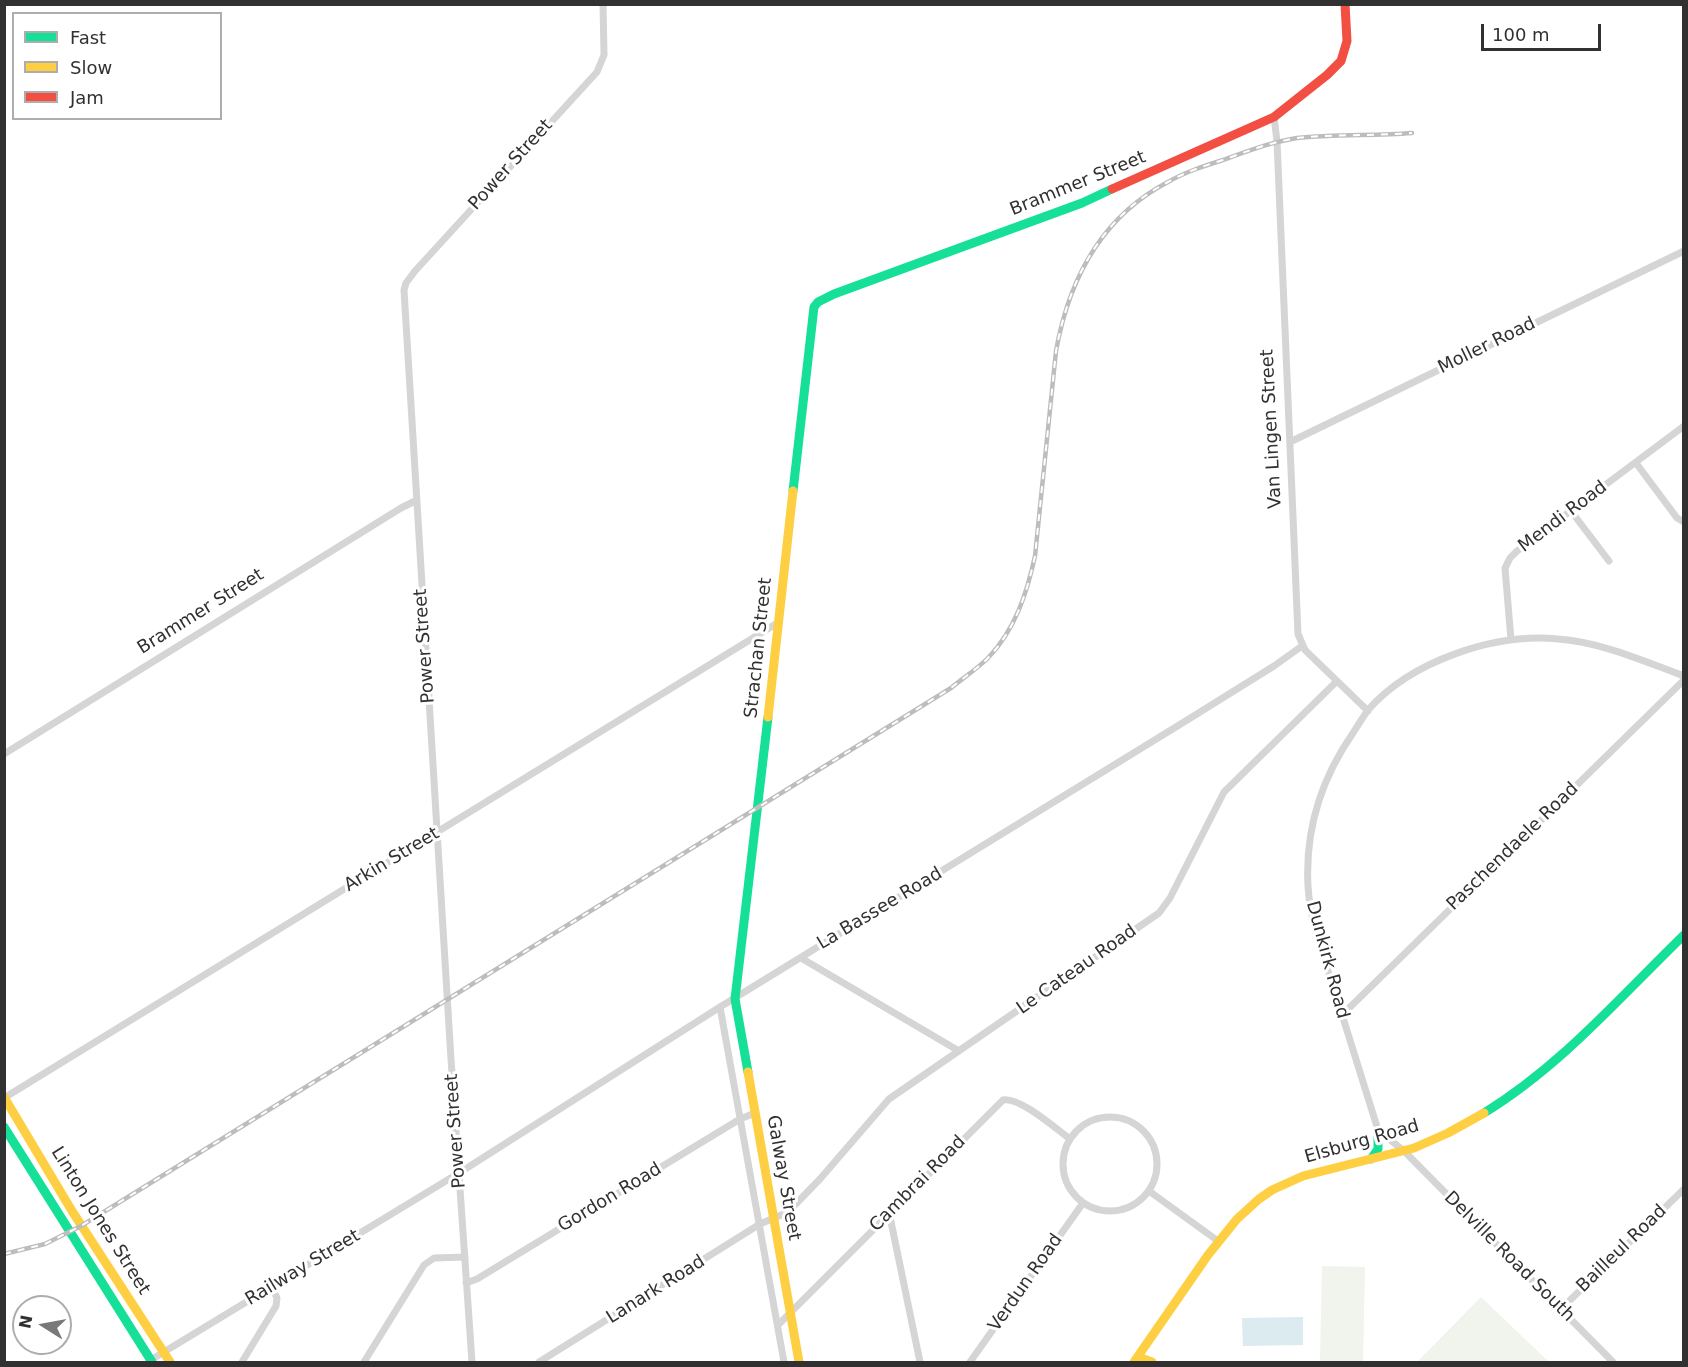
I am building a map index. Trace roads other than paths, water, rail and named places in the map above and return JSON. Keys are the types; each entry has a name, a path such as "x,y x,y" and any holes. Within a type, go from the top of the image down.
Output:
{"street":[{"name":"Power Street","path":"472,1362 403,298 406,283 538,135 592,79 601,66 604,55 603,4"},
{"name":"Brammer Street","path":"818,302 834,294 1082,203 1274,117 1335,67 1344,56 1347,41 1345,4"},
{"name":"Van Lingen Street","path":"1274,117 1277,141 1297,626 1302,646"},
{"name":"Moller Road","path":"1290,442 1683,251"},
{"name":"Strachan Street","path":"735,999 812,316 818,302"},
{"name":"Mendi Road","path":"1511,640 1506,580 1507,563 1517,551 1683,426"},
{"path":"1636,463 1677,519 1683,522"},
{"name":"Brammer Street","path":"4,754 391,513 417,500"},
{"path":"1571,511 1609,561"},
{"name":"Arkin Street","path":"5,1098 779,622"},
{"name":"Dunkirk Road","path":"1378,1130 1311,908 1308,874 1309,846 1316,808 1326,778 1341,750 1368,711 1405,679 1431,664 1482,645 1511,640 1557,638 1615,651 1683,678"},
{"path":"1302,646 1368,711"},
{"name":"La Bassee Road","path":"459,1173 720,1007 1224,698 1302,646"},
{"name":"Paschendaele Road","path":"1342,1015 1683,678"},
{"name":"Le Cateau Road","path":"774,1220 788,1212 820,1179 889,1099 1159,913 1170,898 1224,792 1337,681"},
{"name":"Elsburg Road","path":"1136,1360 1218,1241 1249,1207 1271,1190 1308,1175 1404,1151 1448,1132 1491,1108 1542,1071 1683,934"},
{"path":"801,958 959,1051"},
{"name":"Galway Street","path":"735,999 799,1362"},
{"name":"Galway Street","path":"720,1007 784,1362"},
{"name":"Linton Jones Street","path":"5,1098 81,1226 170,1362"},
{"name":"Cambrai Road","path":"778,1326 1003,1100 1008,1099 1019,1103 1070,1139"},
{"name":"Gordon Road","path":"466,1283 477,1280 740,1119 755,1113"},
{"path":"1103,1117 1114,1117 1133,1123 1149,1137 1156,1156 1155,1176 1149,1191 1132,1206 1116,1211 1099,1210 1083,1203 1070,1190 1063,1174 1063,1156 1070,1139 1084,1124 1103,1117"},
{"name":"Linton Jones Street","path":"4,1127 150,1362"},
{"path":"1378,1130 1404,1151"},
{"path":"1371,1159 1379,1147 1378,1130"},
{"name":"Delville Road South","path":"1404,1151 1613,1362"},
{"name":"Railway Street","path":"150,1362 459,1173"},
{"name":"Bailleul Road","path":"1561,1309 1683,1189"},
{"path":"1149,1191 1218,1241"},
{"name":"Verdun Road","path":"970,1362 1083,1203"},
{"path":"890,1212 920,1362"},
{"name":"Lanark Road","path":"539,1362 760,1224 774,1220"},
{"path":"364,1362 424,1265 434,1258 465,1257"},
{"path":"242,1362 276,1306 277,1298 271,1286"},
{"path":"1136,1360 1152,1362"}],"railway":[{"path":"4,1254 45,1244 81,1226 951,688 975,670 1006,635 1019,610 1028,584 1035,556 1056,351 1079,275 1107,232 1144,196 1168,182 1195,169 1260,147 1297,138 1412,133"}]}
